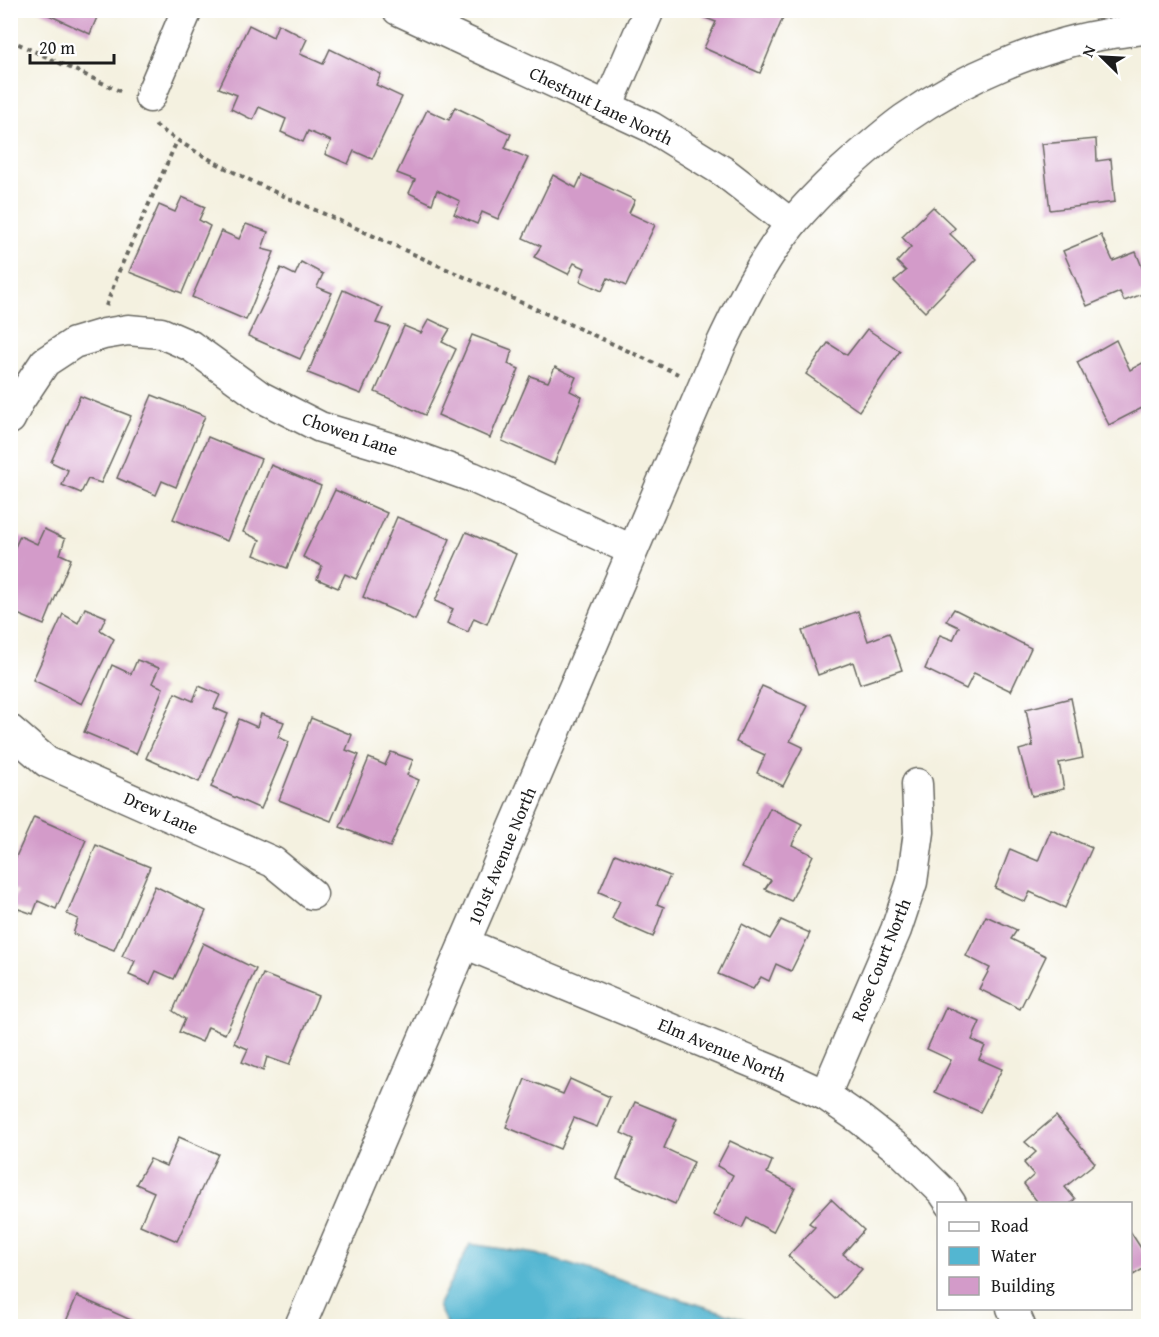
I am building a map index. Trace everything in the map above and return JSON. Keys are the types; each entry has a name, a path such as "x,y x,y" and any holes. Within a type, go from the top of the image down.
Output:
{"street":[{"path":"151,110 186,10"},
{"name":"Chestnut Lane North","path":"398,10 651,127 724,172 791,224"},
{"path":"607,107 649,10"},
{"name":"101st Avenue North","path":"300,1326 721,345 767,258 791,224 821,191 869,147 906,118 942,95 1014,60 1054,46 1091,36 1149,29"},
{"name":"Chowen Lane","path":"10,419 19,400 45,362 74,343 128,330 161,333 191,346 261,397 320,427 397,450 472,477 632,550"},
{"name":"Drew Lane","path":"10,730 47,762 273,862 312,894"},
{"name":"Rose Court North","path":"825,1095 896,930 912,882 919,832 917,784"},
{"name":"Elm Avenue North","path":"464,943 771,1070 825,1095 902,1152 950,1202"},
{"path":"1013,1310 1020,1326"}],"path":[{"path":"10,40 123,92 151,110 177,141 220,166 704,385"},
{"path":"104,334 105,313 112,289 177,141"}],"water":[{"path":"470,1244 536,1254 745,1319 747,1326 448,1326 438,1306"}],"building":[{"path":"38,10 100,10 90,34"},
{"path":"706,10 786,10 760,73 704,48 716,22 703,17"},
{"path":"278,24 307,39 300,54 323,64 330,49 381,74 376,85 402,97 372,159 354,151 348,164 325,154 331,141 308,131 303,142 281,132 286,119 259,107 253,120 231,109 237,95 219,88 249,25 273,37"},
{"path":"455,107 511,134 505,148 528,158 498,219 482,212 477,224 454,214 460,201 437,190 432,204 409,193 415,180 397,173 427,110 449,120"},
{"path":"1096,139 1097,161 1111,159 1115,202 1050,210 1042,144"},
{"path":"553,175 576,188 582,175 635,200 629,213 655,225 626,286 608,278 602,291 580,281 585,268 574,263 568,274 534,257 541,246 523,238"},
{"path":"182,197 205,207 199,220 210,226 182,293 129,272 159,205 175,212"},
{"path":"933,207 955,228 950,234 976,259 925,312 894,281 906,271 897,262 911,247 902,237"},
{"path":"246,224 268,232 262,249 274,252 246,320 192,297 221,231 239,239"},
{"path":"1101,235 1113,261 1136,252 1148,282 1148,292 1124,301 1120,292 1087,306 1063,251"},
{"path":"301,262 323,274 317,287 332,293 300,359 248,336 281,268 295,275"},
{"path":"343,290 383,308 376,323 390,327 361,394 308,373"},
{"path":"429,319 450,329 442,342 456,349 425,415 375,392 404,326 421,333"},
{"path":"867,329 900,351 859,411 806,374 828,343 847,355"},
{"path":"472,335 512,350 508,364 519,369 490,438 438,415"},
{"path":"1116,340 1130,370 1148,360 1148,405 1109,425 1077,362"},
{"path":"555,367 576,377 570,391 582,397 554,464 502,441 530,376 548,382"},
{"path":"152,395 205,416 176,487 162,481 156,495 117,478"},
{"path":"80,396 131,416 101,483 88,479 81,493 62,485 68,470 51,462"},
{"path":"208,437 261,459 227,541 173,519"},
{"path":"271,465 321,486 287,568 254,555 260,540 243,532"},
{"path":"335,490 387,513 356,579 345,574 338,588 317,579 322,566 303,557"},
{"path":"397,517 450,539 415,620 363,597"},
{"path":"44,529 65,539 60,554 71,559 44,625 10,611 10,558 20,536 37,544"},
{"path":"466,532 516,554 487,624 474,618 468,632 447,623 453,609 435,601"},
{"path":"85,608 106,617 100,630 114,639 82,704 33,680 63,614 78,623"},
{"path":"954,609 1031,648 1011,691 974,673 966,689 925,669 940,635 953,640 959,627 946,621"},
{"path":"858,611 868,641 889,633 902,670 860,684 853,662 818,675 802,631"},
{"path":"137,660 159,668 152,683 163,688 136,754 84,732 112,665 131,674"},
{"path":"199,686 220,695 214,708 228,714 199,782 146,758 175,693 193,701"},
{"path":"762,686 808,706 790,741 803,747 783,786 757,773 765,755 736,742"},
{"path":"1071,698 1083,758 1059,763 1064,789 1032,796 1019,750 1033,746 1026,709"},
{"path":"261,714 284,722 278,737 289,742 261,809 211,787 239,719 257,727"},
{"path":"311,718 352,735 346,750 359,755 331,821 279,800"},
{"path":"391,752 413,760 407,775 419,780 390,847 340,827 369,758 385,765"},
{"path":"770,808 802,824 792,845 813,855 791,901 765,889 771,880 742,867"},
{"path":"34,817 86,840 56,909 38,901 33,914 10,906 17,891 10,889 10,870"},
{"path":"1051,830 1092,848 1065,908 1030,892 1025,902 995,888 1010,849 1038,861"},
{"path":"96,845 150,867 114,950 73,934 78,919 67,914"},
{"path":"615,854 670,876 657,904 664,907 653,937 612,919 620,901 599,892"},
{"path":"155,886 206,911 174,979 156,971 150,984 129,975 135,961 122,956"},
{"path":"986,916 1017,930 1011,939 1046,956 1020,1009 979,989 990,968 966,956"},
{"path":"781,920 810,933 791,971 776,964 769,981 761,977 753,989 718,974 742,924 770,939"},
{"path":"203,943 256,969 225,1034 208,1027 202,1042 179,1032 185,1019 173,1011"},
{"path":"263,974 318,996 289,1065 267,1057 263,1071 242,1062 248,1049 234,1043"},
{"path":"946,1007 980,1022 972,1040 985,1046 979,1059 1002,1069 980,1112 935,1092 951,1060 927,1049"},
{"path":"525,1079 563,1094 570,1079 610,1097 597,1127 574,1118 560,1149 506,1127"},
{"path":"635,1102 677,1119 664,1148 694,1162 675,1204 617,1178 634,1139 621,1133"},
{"path":"1056,1116 1095,1163 1065,1187 1075,1199 1072,1202 1038,1202 1024,1184 1034,1175 1024,1163 1036,1152 1025,1142"},
{"path":"179,1137 218,1154 177,1241 140,1225 154,1192 136,1184 150,1159 166,1166"},
{"path":"730,1141 772,1161 767,1173 795,1188 773,1232 747,1218 742,1228 713,1215 733,1175 717,1166"},
{"path":"831,1199 864,1230 843,1254 862,1269 835,1299 788,1256 815,1227 809,1223"},
{"path":"1132,1234 1148,1259 1148,1266 1132,1276"},
{"path":"77,1296 140,1324 139,1326 64,1326"}]}
